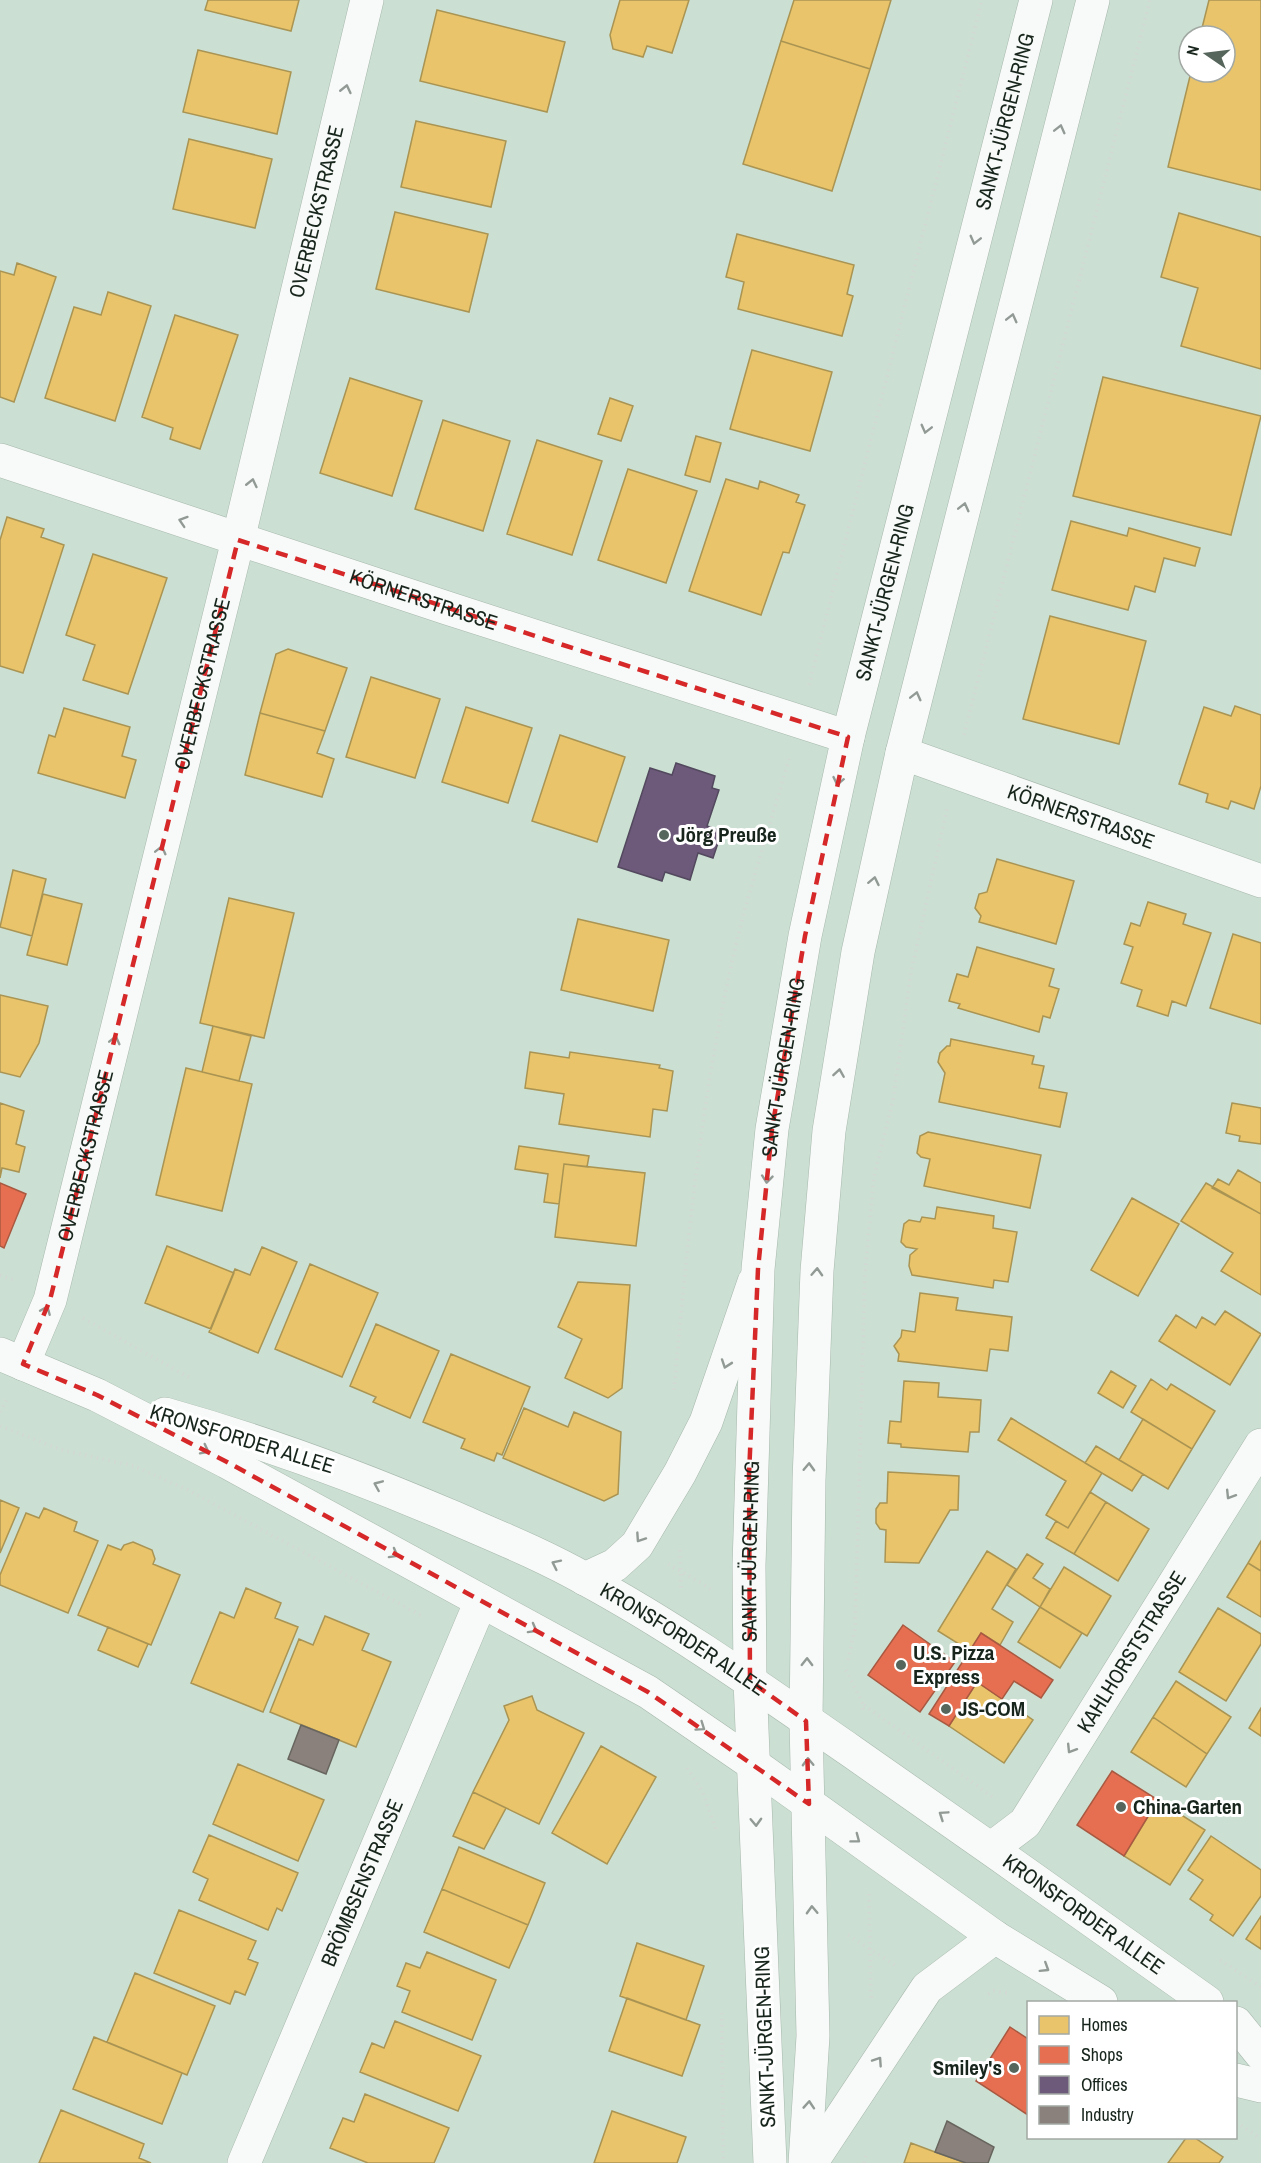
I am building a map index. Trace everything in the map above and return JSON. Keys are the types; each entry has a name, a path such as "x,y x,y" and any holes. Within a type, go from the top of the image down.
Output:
{"main road":[{"name":"OVERBECKSTRASSE","path":"12,1359 50,1300 238,540 367,0"},
{"name":"SANKT-JÜRGEN-RING","path":"770,2163 750,1682 749,1474 758,1269 776,1106 805,936 848,737 1036,0"},
{"name":"SANKT-JÜRGEN-RING","path":"805,2163 813,2036 806,1721 809,1480 815,1317 829,1131 858,952 902,753 1093,0"},
{"name":"KÖRNERSTRASSE","path":"0,460 238,540 848,737"},
{"name":"KÖRNERSTRASSE","path":"902,753 1261,881"},
{"path":"585,1579 615,1565 637,1545 680,1473 706,1422 758,1269"},
{"name":"KRONSFORDER ALLEE","path":"12,1359 97,1395 227,1462 648,1692 995,1937 1099,2001"},
{"name":"KRONSFORDER ALLEE","path":"97,1395 236,1434 347,1472 511,1542 585,1579 682,1635 992,1848 1206,2001"},
{"name":"KAHLHORSTSTRASSE","path":"992,1848 1025,1823 1261,1445"},
{"name":"BRÖMBSENSTRASSE","path":"244,2163 481,1601"},
{"path":"812,2163 927,1988 995,1937"},
{"path":"1237,2024 1261,2054"},
{"path":"1237,2080 1261,2086"}],"path":[{"path":"673,1401 685,1264 711,1077 741,925 800,722 982,0"},
{"path":"846,1670 855,1629 866,1273 874,1176 893,1101 911,972 955,772 1150,0"},
{"path":"0,1426 63,1450 134,1466 188,1490 417,1614 467,1636"},
{"path":"682,1762 702,1791 721,1844 758,1871"},
{"path":"812,1911 927,1988"},
{"path":"984,1996 994,1991 1015,1994"},
{"path":"1237,2123 1261,2139"}],"highlighted area":[{"path":"238,540 848,737 805,936 772,1129 758,1269 749,1475 750,1681 806,1721 809,1804 648,1692 227,1462 97,1395 23,1364 50,1300"}],"building: Homes":[{"path":"208,0 299,0 291,31 205,10"},
{"path":"620,0 689,0 672,53 647,46 643,57 613,49 610,35"},
{"path":"794,0 891,0 870,69 781,41"},
{"path":"1209,0 1261,0 1261,190 1168,167 1188,84 1237,84 1237,24 1203,24"},
{"path":"437,10 565,42 547,112 420,81"},
{"path":"781,41 870,69 832,191 743,164"},
{"path":"198,50 291,72 277,134 183,112"},
{"path":"416,121 506,141 491,207 401,187"},
{"path":"189,139 272,159 255,228 173,209"},
{"path":"395,212 488,234 469,312 376,289"},
{"path":"1179,213 1261,237 1261,369 1181,346 1198,288 1161,277"},
{"path":"737,234 854,265 847,294 853,296 842,336 738,309 744,282 726,277"},
{"path":"17,263 56,277 14,402 0,397 0,271 14,275"},
{"path":"108,292 151,306 115,421 45,398 74,307 101,315"},
{"path":"175,315 238,335 200,449 170,439 173,428 142,417"},
{"path":"752,350 832,372 810,451 730,429"},
{"path":"1103,377 1261,416 1231,535 1073,496"},
{"path":"350,378 422,401 392,496 320,473"},
{"path":"610,398 633,406 621,441 598,434"},
{"path":"443,420 510,441 483,531 415,509"},
{"path":"696,436 721,443 710,482 685,475"},
{"path":"537,440 602,461 572,555 507,534"},
{"path":"628,469 697,491 666,583 598,560"},
{"path":"726,479 758,489 760,481 799,495 796,502 805,505 789,553 783,552 761,615 689,591"},
{"path":"7,517 44,529 41,537 64,545 23,673 0,666 0,540"},
{"path":"1071,521 1127,536 1129,528 1200,548 1195,566 1164,558 1155,592 1135,586 1128,610 1052,590"},
{"path":"93,554 167,578 128,694 83,680 95,645 66,635"},
{"path":"1050,616 1146,641 1119,744 1023,719"},
{"path":"288,649 347,668 325,731 260,713 276,654"},
{"path":"371,677 440,699 415,778 346,757"},
{"path":"1235,706 1261,715 1261,786 1254,809 1231,801 1228,809 1206,802 1208,794 1179,784 1204,707 1231,716"},
{"path":"466,707 532,728 508,803 442,782"},
{"path":"64,708 130,727 122,756 136,760 125,798 38,773 49,735 55,737"},
{"path":"260,713 325,731 317,753 334,759 322,797 245,775"},
{"path":"560,735 625,757 597,842 532,821"},
{"path":"997,859 1074,881 1056,944 979,922 981,916 975,908 979,894 987,892"},
{"path":"13,870 46,879 32,936 0,927"},
{"path":"43,894 82,904 67,965 27,955"},
{"path":"229,898 294,913 264,1038 200,1023"},
{"path":"1148,902 1186,914 1183,924 1211,933 1186,1006 1172,1001 1168,1016 1137,1006 1142,990 1121,983 1133,947 1124,944 1131,923 1140,926"},
{"path":"578,919 669,940 653,1011 561,990"},
{"path":"1233,934 1261,943 1261,1024 1210,1008"},
{"path":"977,947 1054,969 1049,986 1059,989 1050,1018 1043,1016 1039,1032 958,1008 960,1004 949,1001 957,974 968,977"},
{"path":"0,995 48,1006 39,1043 20,1077 0,1072"},
{"path":"213,1026 251,1036 239,1081 202,1072"},
{"path":"951,1039 1034,1056 1032,1064 1044,1066 1039,1088 1067,1093 1060,1127 939,1102 945,1073 938,1062 940,1053 950,1046"},
{"path":"530,1052 569,1058 570,1052 660,1065 659,1068 673,1071 667,1111 653,1109 650,1137 559,1124 564,1094 525,1088"},
{"path":"186,1068 252,1084 222,1211 156,1195"},
{"path":"0,1103 24,1111 16,1144 25,1147 19,1172 2,1168 0,1178"},
{"path":"1232,1103 1261,1108 1261,1144 1239,1141 1240,1136 1226,1133"},
{"path":"928,1132 1041,1155 1030,1208 924,1186 930,1159 921,1157 917,1153 920,1136"},
{"path":"519,1146 589,1156 587,1167 564,1164 559,1204 544,1202 548,1174 515,1169"},
{"path":"564,1164 645,1173 636,1246 555,1237"},
{"path":"1238,1170 1261,1183 1261,1214 1212,1188 1218,1179 1229,1185"},
{"path":"1206,1183 1261,1214 1261,1295 1221,1271 1233,1253 1181,1221"},
{"path":"1132,1198 1179,1224 1138,1296 1091,1270"},
{"path":"937,1207 994,1216 993,1228 1017,1232 1008,1282 994,1280 993,1288 912,1275 909,1266 910,1255 917,1249 906,1247 901,1242 904,1224 909,1220 920,1222 922,1217 935,1219"},
{"path":"167,1246 234,1273 211,1329 145,1303"},
{"path":"262,1247 297,1262 258,1353 209,1332 235,1269 250,1275"},
{"path":"310,1264 378,1293 342,1377 275,1349"},
{"path":"578,1282 630,1285 622,1388 608,1398 565,1378 582,1339 558,1327"},
{"path":"920,1293 958,1298 956,1310 1012,1317 1008,1351 990,1349 987,1371 898,1361 899,1354 894,1346 901,1337 902,1330 915,1332"},
{"path":"1225,1311 1261,1334 1230,1385 1159,1341 1176,1315 1196,1328 1202,1317 1215,1325"},
{"path":"376,1324 439,1351 410,1418 373,1402 376,1397 350,1386"},
{"path":"451,1354 530,1387 502,1455 497,1453 494,1461 461,1448 465,1439 423,1422"},
{"path":"1111,1371 1136,1386 1123,1408 1098,1393"},
{"path":"1151,1379 1167,1390 1171,1384 1215,1411 1192,1449 1131,1412"},
{"path":"904,1381 939,1383 938,1397 981,1400 979,1432 970,1432 968,1452 901,1447 901,1444 888,1443 890,1421 901,1422"},
{"path":"524,1408 568,1427 574,1412 621,1432 618,1494 604,1501 503,1458"},
{"path":"1011,1418 1102,1473 1068,1528 1046,1515 1066,1481 998,1440"},
{"path":"1143,1419 1192,1449 1168,1489 1119,1460"},
{"path":"1096,1446 1143,1474 1132,1491 1085,1463"},
{"path":"888,1472 959,1476 958,1510 950,1510 919,1563 885,1562 886,1530 880,1529 876,1523 876,1509 880,1503 887,1503"},
{"path":"1090,1492 1106,1502 1074,1554 1046,1538 1056,1521 1068,1528"},
{"path":"0,1500 19,1508 0,1553"},
{"path":"1106,1502 1149,1529 1118,1581 1074,1554"},
{"path":"44,1508 77,1522 74,1531 98,1541 68,1613 0,1585 0,1575 26,1513 39,1518"},
{"path":"1261,1541 1261,1571 1248,1563"},
{"path":"133,1542 152,1550 155,1559 153,1564 180,1575 151,1645 78,1615 108,1545 121,1550 124,1545"},
{"path":"987,1551 1016,1569 992,1609 1013,1622 1000,1645 981,1633 970,1651 938,1631"},
{"path":"1027,1554 1043,1564 1033,1578 1050,1589 1040,1607 1007,1585"},
{"path":"1248,1563 1261,1571 1261,1617 1227,1597"},
{"path":"1064,1567 1111,1596 1087,1636 1040,1607"},
{"path":"246,1588 281,1603 275,1618 298,1627 263,1712 191,1683 220,1612 234,1618"},
{"path":"1040,1607 1082,1633 1060,1668 1018,1642"},
{"path":"1218,1608 1261,1634 1261,1644 1226,1701 1179,1672"},
{"path":"325,1616 369,1634 362,1650 391,1662 356,1747 270,1712 299,1639 313,1645"},
{"path":"108,1627 148,1644 138,1667 98,1650"},
{"path":"1176,1681 1231,1717 1207,1754 1153,1717"},
{"path":"977,1682 1033,1720 1004,1763 949,1726"},
{"path":"532,1696 537,1710 584,1733 539,1824 473,1792 509,1720 504,1706"},
{"path":"1261,1708 1261,1736 1249,1728"},
{"path":"1153,1717 1207,1754 1186,1787 1131,1752"},
{"path":"601,1746 656,1777 607,1864 552,1833"},
{"path":"238,1764 324,1800 298,1861 213,1824"},
{"path":"473,1792 506,1808 484,1849 453,1836"},
{"path":"1158,1800 1205,1830 1170,1885 1124,1856"},
{"path":"209,1835 298,1873 282,1911 277,1908 268,1930 199,1900 208,1879 193,1872"},
{"path":"1211,1836 1261,1870 1261,1896 1233,1936 1210,1920 1213,1915 1190,1899 1203,1880 1188,1870"},
{"path":"459,1847 545,1883 528,1925 442,1889"},
{"path":"442,1889 528,1925 509,1968 424,1932"},
{"path":"179,1910 256,1941 248,1959 258,1963 245,1995 235,1991 230,2004 154,1973"},
{"path":"1261,1916 1261,1949 1246,1939"},
{"path":"637,1943 704,1966 686,2020 620,1996"},
{"path":"427,1952 496,1980 472,2040 402,2012 410,1991 397,1986 406,1963 420,1968"},
{"path":"135,1973 215,2006 187,2075 107,2042"},
{"path":"627,1998 700,2025 682,2076 609,2051"},
{"path":"395,2021 481,2056 458,2111 360,2072 372,2043 384,2048"},
{"path":"94,2037 182,2073 162,2124 73,2089"},
{"path":"365,2094 449,2128 434,2163 368,2163 330,2148 343,2118 354,2122"},
{"path":"61,2110 144,2144 139,2158 151,2163 39,2163"},
{"path":"612,2111 686,2137 677,2163 594,2163"},
{"path":"1185,2139 1196,2139 1223,2157 1219,2163 1168,2163"},
{"path":"911,2143 935,2152 966,2163 904,2163"}],"building: Shops":[{"path":"0,1183 26,1194 4,1248 0,1246"},
{"path":"903,1625 955,1662 920,1712 868,1675"},
{"path":"981,1633 1053,1680 1041,1698 1014,1681 1002,1699 977,1682 949,1726 929,1714"},
{"path":"1112,1771 1158,1800 1124,1856 1077,1825"},
{"path":"1010,2027 1027,2038 1027,2114 976,2081"}],"building: Offices":[{"path":"676,763 715,776 712,788 719,790 707,826 722,831 713,858 698,853 690,880 665,872 662,881 618,867 650,768 672,775"}],"building: Industry":[{"path":"301,1725 339,1740 326,1774 288,1759"},
{"path":"947,2121 994,2147 988,2163 966,2163 935,2152"}],"place":[{"name":"Jörg Preuße","path":"664,835"},
{"name":"U.S. Pizza Express","path":"901,1665"},
{"name":"JS-COM","path":"946,1709"},
{"name":"China-Garten","path":"1121,1807"},
{"name":"Smiley's","path":"1014,2068"}]}
